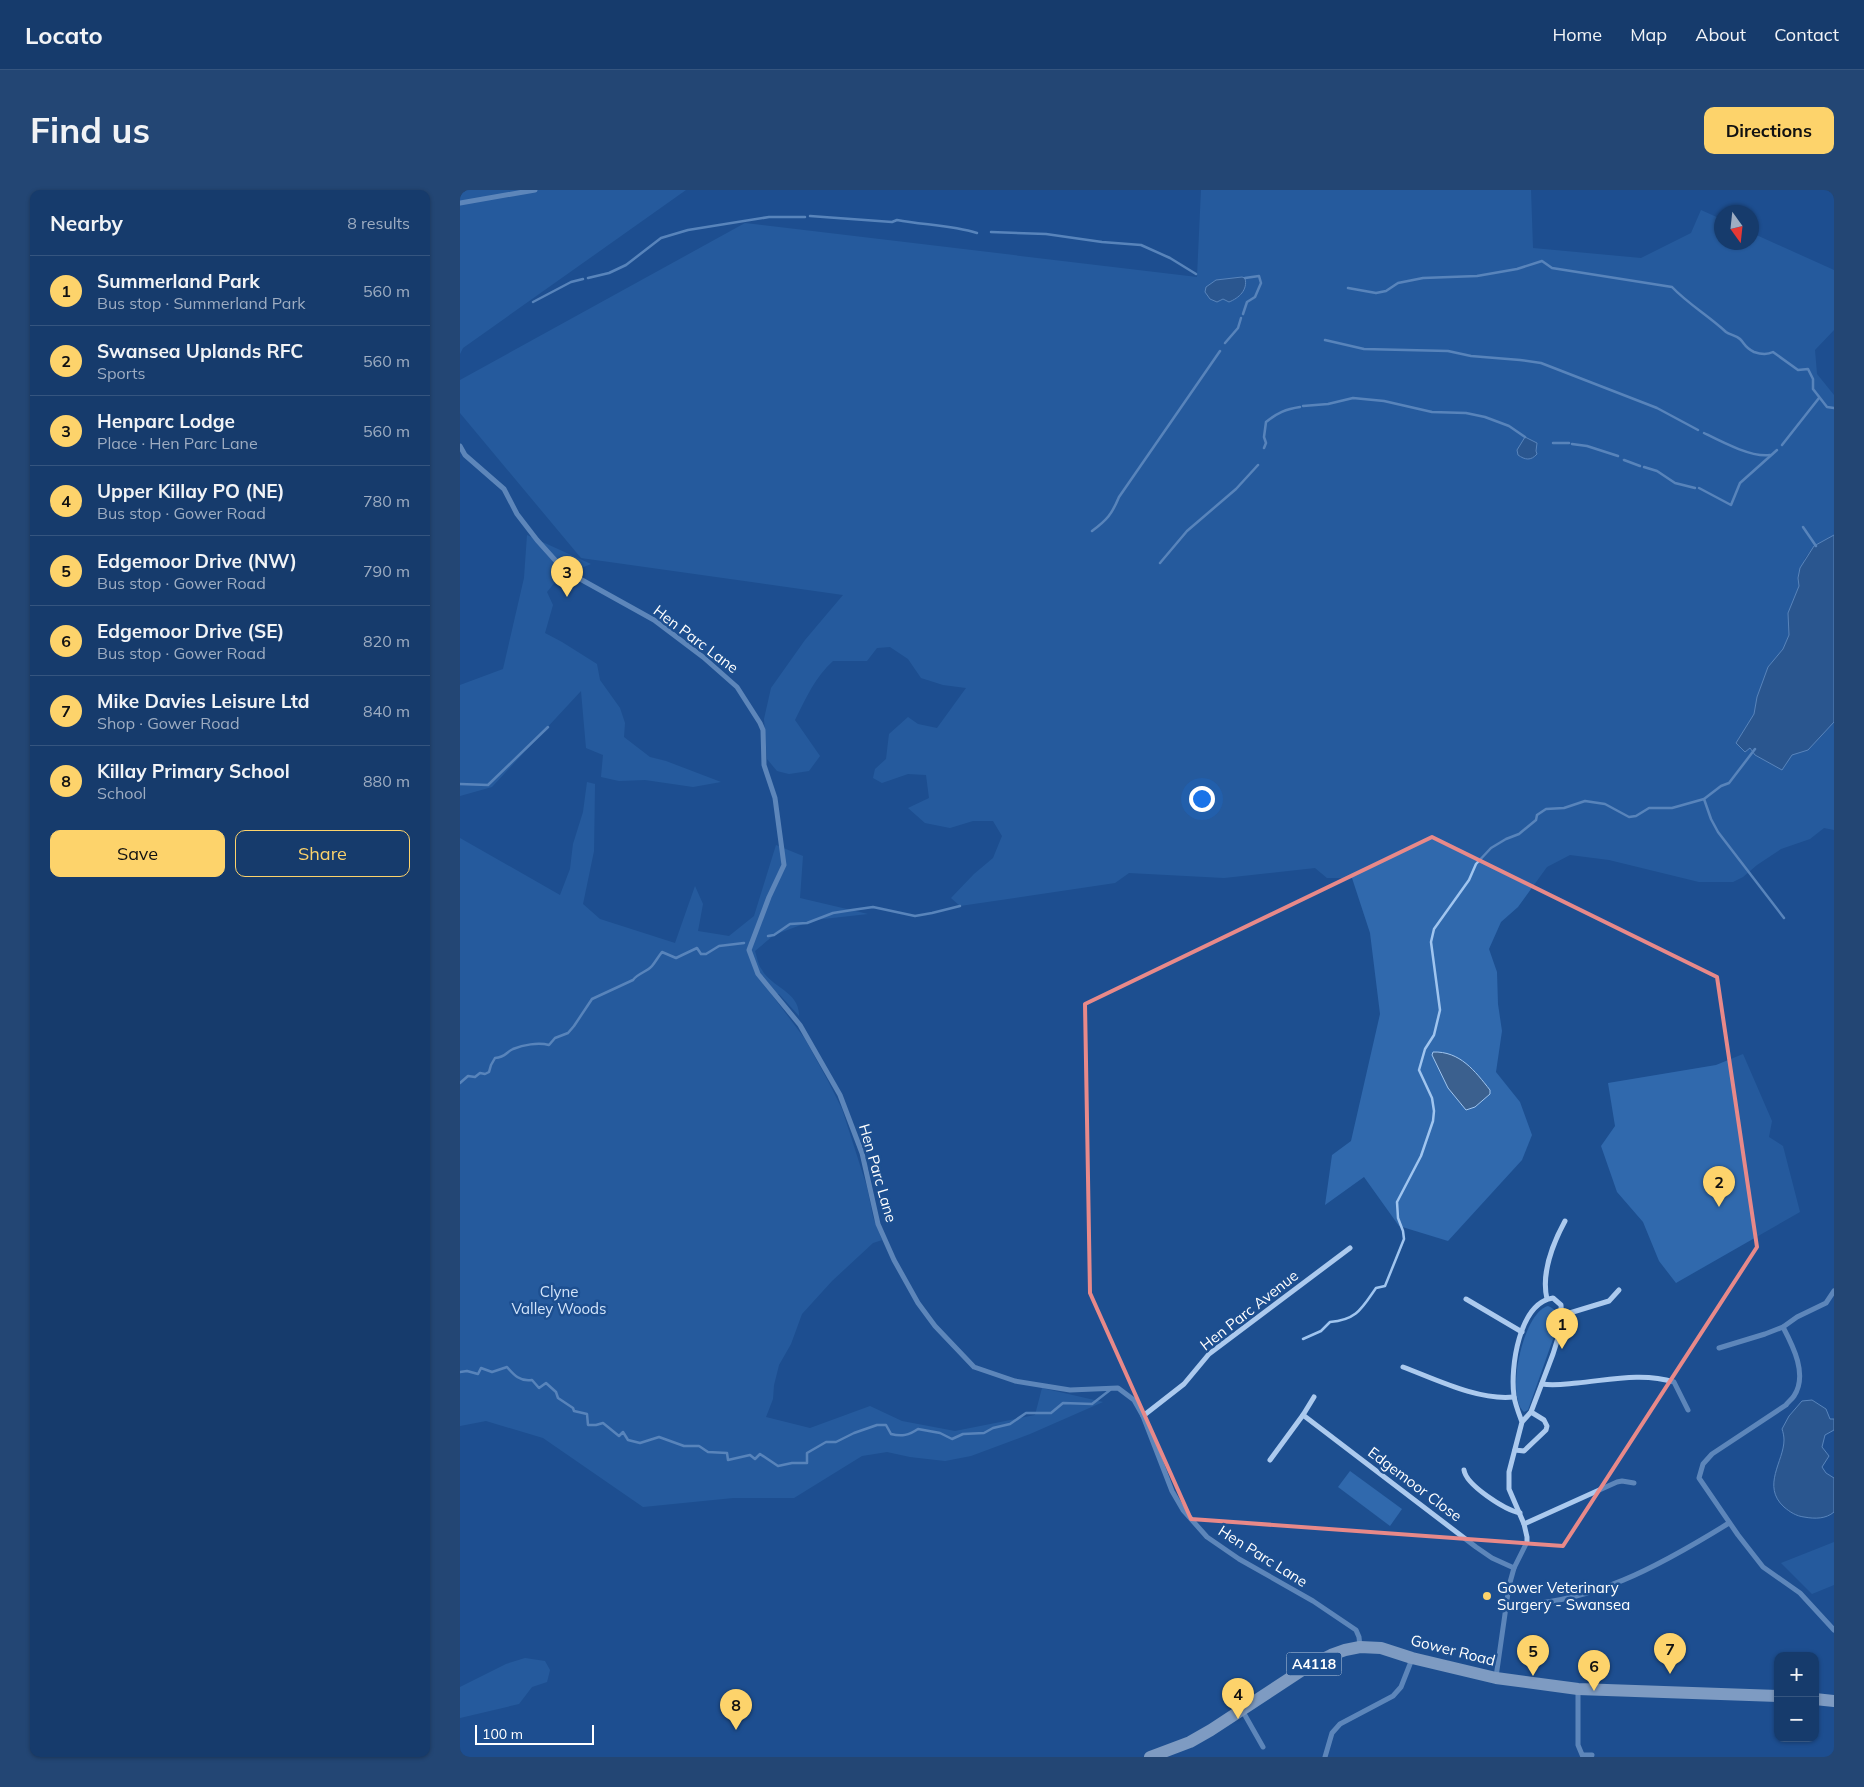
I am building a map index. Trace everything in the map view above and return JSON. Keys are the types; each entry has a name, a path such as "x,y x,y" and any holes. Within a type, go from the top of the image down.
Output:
{"main road":[{"name":"Gower Road","path":"1150,1757 1190,1742 1212,1730 1307,1667 1338,1652 1360,1647 1381,1648 1412,1658 1496,1678 1578,1689 1774,1696"},
{"path":"1819,1699 1834,1701"}],"street":[{"path":"460,204 535,190"},
{"name":"Hen Parc Lane","path":"460,446 466,455 504,489 517,514 564,570 654,620 703,657 737,687 760,724 763,730 764,765 775,798 784,865 769,897 749,950 758,974 800,1025 840,1095 862,1153 878,1224 894,1260 918,1303 935,1326 974,1367 1015,1381 1070,1390 1118,1388 1134,1400 1143,1416 1172,1491 1183,1510 1207,1537 1239,1559 1314,1602 1356,1630 1360,1647"},
{"path":"1547,1299 1545,1284 1550,1258 1556,1237 1565,1222"},
{"name":"Hen Parc Avenue","path":"1143,1416 1184,1384 1210,1354 1350,1248"},
{"path":"1563,1315 1608,1301 1619,1290"},
{"path":"1719,1348 1765,1334 1783,1326 1797,1317 1826,1304 1834,1291"},
{"path":"1496,1678 1509,1586 1514,1568 1527,1542 1527,1531 1509,1489 1508,1472 1522,1422 1531,1412 1562,1325 1561,1305 1553,1298 1539,1303 1530,1312 1516,1349 1514,1397 1522,1422"},
{"path":"1466,1299 1522,1332"},
{"path":"1783,1326 1799,1366 1799,1383 1794,1396 1786,1405 1712,1454 1702,1464 1699,1478 1729,1524 1763,1567 1800,1593 1834,1630"},
{"path":"1402,1367 1481,1395 1503,1398 1514,1397"},
{"path":"1542,1384 1557,1385 1659,1377 1674,1382 1688,1410"},
{"path":"1270,1460 1303,1415 1314,1396"},
{"path":"1514,1450 1524,1451 1546,1430 1547,1426 1544,1420 1531,1412"},
{"name":"Edgemoor Close","path":"1303,1415 1476,1547 1492,1558 1514,1568"},
{"path":"1464,1470 1464,1476 1484,1493 1511,1511 1520,1513"},
{"path":"1524,1524 1622,1480 1634,1483"},
{"path":"1506,1606 1526,1606 1567,1598 1626,1580 1674,1557 1729,1524"},
{"path":"1325,1757 1332,1733 1340,1724 1393,1696 1401,1687 1412,1658"},
{"path":"1578,1689 1578,1745 1583,1756 1592,1755"},
{"path":"1242,1710 1263,1747"}],"highlighted area":[{"path":"1432,837 1717,977 1757,1247 1563,1546 1191,1519 1090,1293 1085,1004"}],"green space":[{"path":"460,190 686,190 463,348 460,354"},
{"path":"1201,190 1531,190 1533,248 1641,258 1691,233 1701,210 1714,216 1714,250 1759,250 1759,236 1834,270 1834,330 1815,350 1817,374 1834,395 1834,535 1814,546 1805,558 1798,578 1799,586 1788,613 1789,635 1783,649 1768,667 1757,697 1754,714 1736,743 1749,748 1755,755 1766,760 1792,755 1808,750 1834,722 1834,830 1824,828 1810,839 1781,849 1743,877 1733,882 1699,882 1609,860 1570,855 1547,867 1518,907 1501,922 1489,949 1497,972 1498,1004 1502,1031 1496,1072 1520,1102 1532,1135 1522,1160 1448,1241 1399,1226 1364,1177 1325,1205 1332,1155 1351,1141 1380,1014 1370,933 1352,878 1327,878 1315,868 1224,878 1129,873 1115,883 960,906 951,898 974,874 993,858 1002,836 993,821 973,821 950,828 925,823 908,808 929,798 926,775 908,774 882,783 873,778 875,769 886,759 889,734 908,717 918,724 937,728 966,688 943,685 921,678 908,659 890,647 877,648 867,661 833,661 816,681 795,720 820,756 809,771 789,774 777,771 767,759 764,719 771,688 805,640 843,595 581,558 460,413 460,380 745,223 1197,277"},
{"path":"527,535 591,564 559,577 547,592 553,605 545,633 597,664 600,680 620,708 625,723 624,737 650,757 666,761 721,782 693,787 645,780 619,781 601,777 603,755 586,748 581,691 492,787 460,796 460,685 503,669 524,578"},
{"name":"Clyne Valley Woods","path":"587,782 595,784 594,851 583,904 600,919 675,943 695,886 703,904 698,931 729,936 754,916 776,845 803,856 800,898 868,914 814,920 774,935 755,951 766,976 795,1001 799,1016 779,994 772,995 805,1039 842,1109 867,1187 873,1217 882,1240 873,1243 832,1281 802,1314 791,1344 779,1365 773,1399 766,1417 810,1428 870,1406 902,1421 955,1431 1035,1415 1042,1388 1103,1402 1030,1434 971,1456 945,1461 887,1452 862,1456 794,1498 733,1498 643,1507 543,1438 486,1421 460,1426 460,838 560,895 570,869 573,844 583,812"},
{"path":"1743,1054 1772,1121 1769,1137 1783,1146 1800,1212 1676,1283 1659,1261 1643,1222 1617,1192 1601,1146 1615,1126 1608,1083 1716,1065"},
{"path":"1548,1306 1556,1312 1559,1322 1528,1410 1524,1412 1519,1403 1516,1390 1520,1355 1524,1338 1531,1323 1539,1312"},
{"path":"1350,1471 1402,1509 1390,1526 1338,1487"},
{"path":"1834,1542 1834,1585 1812,1594 1781,1563"},
{"path":"525,1658 545,1661 550,1670 547,1682 532,1687 519,1704 460,1718 460,1687 506,1664"}],"shaded area":[{"path":"1245,278 1246,282 1244,290 1239,296 1229,302 1223,299 1217,302 1210,299 1205,292 1206,287 1216,280"},
{"path":"1525,437 1537,443 1537,454 1530,459 1518,455 1517,450"},
{"path":"1834,535 1834,722 1808,750 1792,755 1782,770 1755,755 1750,748 1745,752 1736,743 1754,714 1757,697 1768,667 1783,649 1789,635 1788,613 1799,586 1800,568 1814,546"},
{"path":"1433,1052 1451,1055 1466,1064 1479,1076 1490,1090 1490,1094 1475,1107 1466,1110 1448,1088 1432,1055"},
{"path":"1812,1400 1826,1409 1830,1419 1834,1419 1834,1430 1825,1435 1822,1447 1829,1456 1822,1467 1826,1473 1834,1478 1834,1512 1824,1517 1808,1518 1798,1516 1784,1507 1777,1499 1774,1491 1774,1482 1783,1448 1782,1429 1789,1416 1802,1401"}],"waterway":[{"path":"810,216 892,222 897,220 957,228 977,233"},
{"path":"588,278 609,273 626,265 661,238 688,230 769,217 805,217"},
{"path":"991,232 1046,234 1102,242 1141,245 1170,258 1196,274"},
{"path":"1348,288 1376,293 1386,291 1398,283 1423,278 1477,276 1517,269 1542,261 1552,268 1672,287 1726,332 1738,338 1751,350 1764,354 1773,352 1798,370 1808,369 1813,379 1813,389 1827,407 1834,408"},
{"path":"1243,314 1247,302 1255,297 1261,283 1259,276 1245,278"},
{"path":"533,302 571,282 583,279"},
{"path":"1225,343 1238,328 1241,318"},
{"path":"1325,340 1364,349 1448,351 1471,356 1541,363 1657,408 1698,430"},
{"path":"1092,531 1111,512 1119,497 1220,351"},
{"path":"1303,406 1328,404 1353,398 1384,401 1432,412 1466,413 1485,417 1509,426 1525,437"},
{"path":"1782,445 1819,398"},
{"path":"1264,448 1266,443 1264,437 1266,422 1282,412 1300,407"},
{"path":"1704,433 1745,451 1754,454 1770,455"},
{"path":"1553,443 1569,443"},
{"path":"1572,444 1587,446 1618,456"},
{"path":"1699,488 1731,505 1740,483 1777,450"},
{"path":"1624,460 1640,466"},
{"path":"1160,563 1187,531 1236,489 1258,465"},
{"path":"1644,467 1657,471 1675,483 1695,488"},
{"path":"1803,527 1816,546"},
{"path":"460,784 488,785 548,727"},
{"path":"1303,1339 1321,1331 1330,1322 1353,1316 1376,1288 1385,1286 1404,1239 1398,1218 1397,1202 1421,1156 1433,1121 1434,1111 1432,1098 1419,1070 1425,1049 1434,1035 1440,1010 1431,942 1434,929 1469,880 1476,864 1491,848 1519,834 1536,820 1537,815 1546,809 1564,808 1585,801 1605,804 1629,817 1636,816 1649,808 1672,808 1704,799 1721,786 1729,783 1755,749"},
{"path":"1704,799 1718,832 1784,918"},
{"path":"768,936 774,935 790,924 807,923 833,913 852,910 873,907 915,916 960,906"},
{"path":"460,1083 468,1076 475,1077 480,1073 485,1074 489,1072 495,1058 503,1056 513,1049 531,1044 549,1045 555,1038 568,1033 592,999 633,980 650,968 662,952 676,958 697,948 701,954 706,954 719,946 744,943"},
{"path":"460,1372 467,1371 478,1374 481,1368 492,1372 507,1367 521,1379 532,1380 539,1388 546,1383 556,1392 558,1398 573,1408 574,1411 587,1414 588,1425 603,1423 619,1436 623,1432 628,1440 640,1443 659,1437 684,1446 699,1446 708,1452 727,1453 728,1460 750,1455 755,1459 760,1454 778,1466 792,1463 807,1463 807,1453 826,1442 836,1442 877,1425 886,1425 891,1434 895,1435 905,1435 918,1429 940,1433 952,1439 963,1434 984,1433 993,1428 1010,1424 1026,1413 1051,1413 1063,1403 1092,1404 1110,1390"}],"place":[{"name":"Henparc Lodge","path":"567,597"},
{"name":"Swansea Uplands RFC","path":"1719,1207"},
{"name":"Summerland Park","path":"1562,1349"},
{"name":"Gower Veterinary Surgery - Swansea","path":"1487,1596"},
{"name":"Mike Davies Leisure Ltd","path":"1670,1674"},
{"name":"Edgemoor Drive (NW)","path":"1533,1676"},
{"name":"Edgemoor Drive (SE)","path":"1594,1691"},
{"name":"Upper Killay PO (NE)","path":"1238,1719"},
{"name":"Killay Primary School","path":"736,1730"}]}
